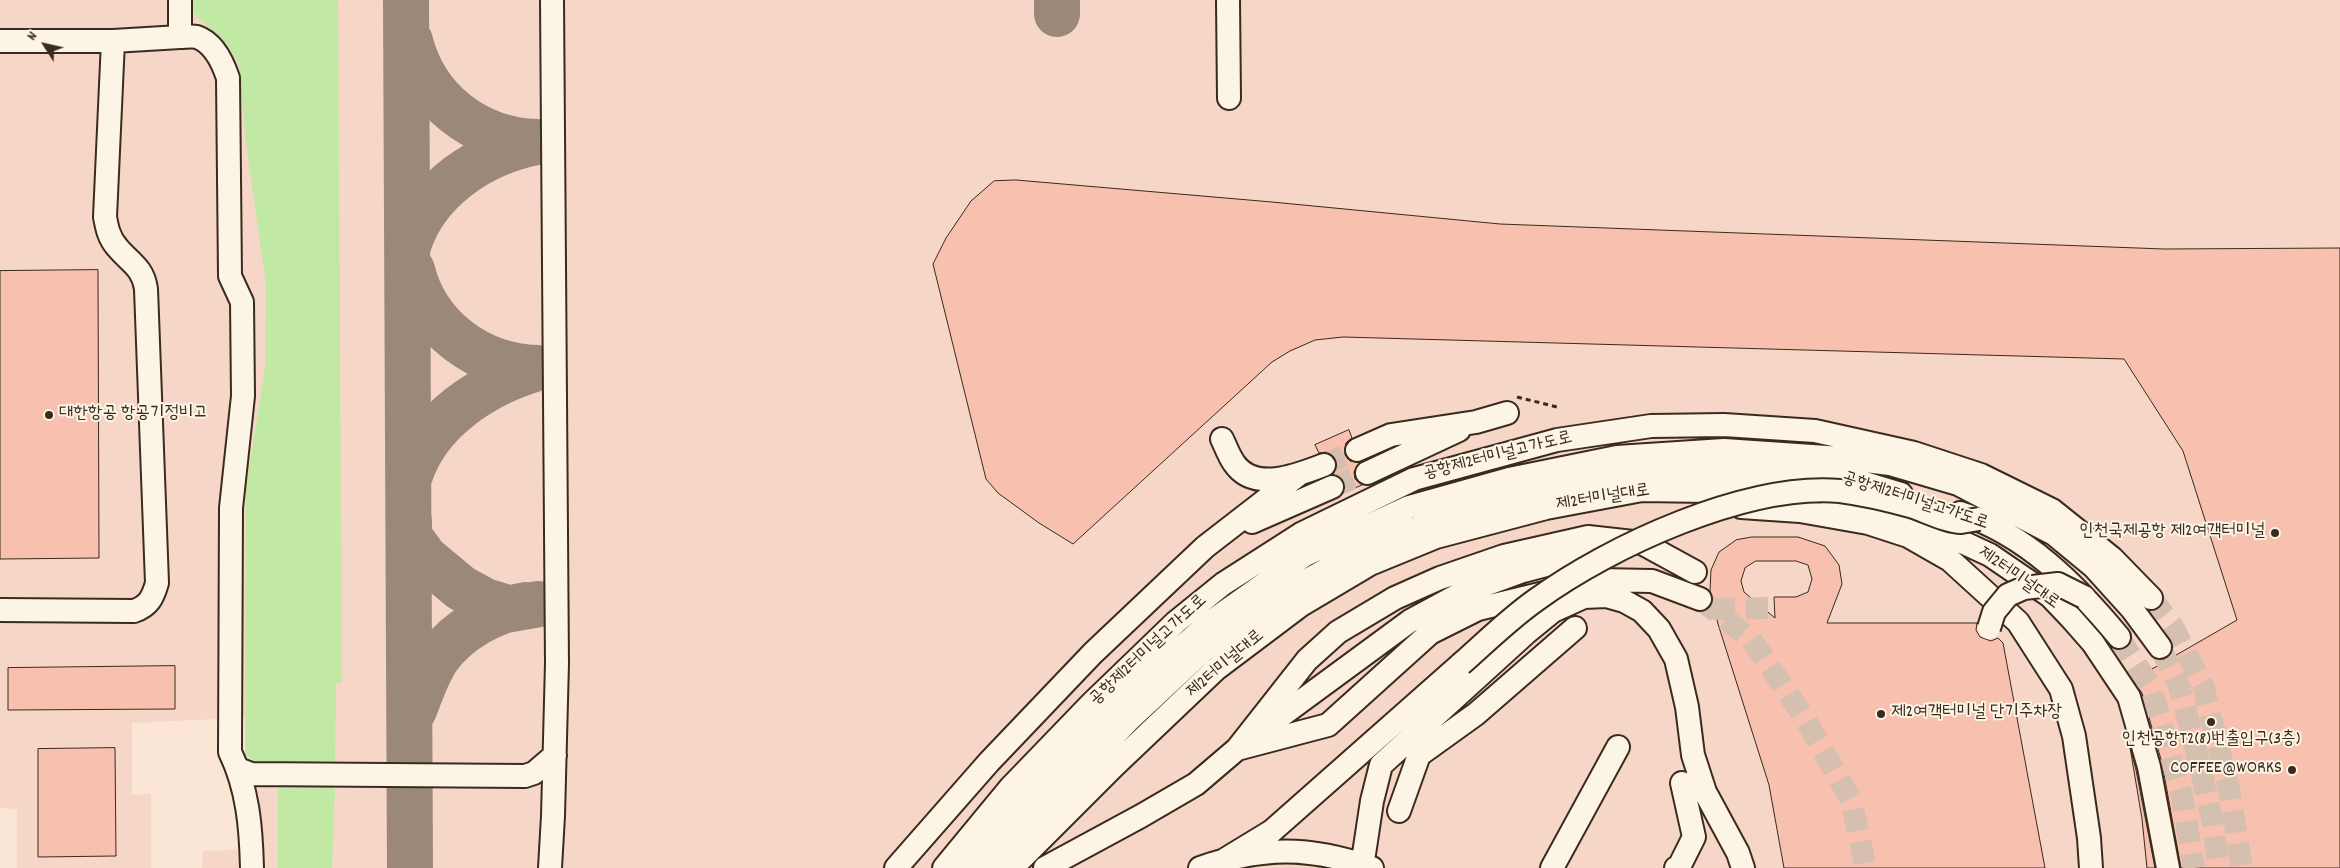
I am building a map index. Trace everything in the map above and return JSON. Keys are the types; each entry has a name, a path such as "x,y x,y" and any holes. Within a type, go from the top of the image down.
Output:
{"street":[{"path":"180,0 180,37"},
{"path":"550,868 557,663 552,0"},
{"path":"1228,0 1229,98"},
{"path":"0,41 113,41 197,37 216,52 222,61 228,78 230,276 242,302 243,396 231,518 230,752 238,769 251,823 252,868"},
{"path":"0,610 134,611 145,607 153,596 157,583 146,289 144,277 116,246 108,232 106,217 113,41"},
{"path":"1357,450 1391,435 1476,422 1507,413"},
{"path":"1366,472 1476,422"},
{"name":"공항제2터미널고가도로","path":"944,868 1010,788 1092,703 1176,622 1223,584 1301,534 1414,479 1556,440 1651,426 1724,425 1815,431 1914,453 1981,475 2052,510 2112,558 2151,598"},
{"path":"1222,439 1234,464 1247,474 1269,481 1298,475 1324,465"},
{"name":"제2터미널대로","path":"965,868 1080,744 1135,688 1209,624 1305,555 1409,508 1510,479 1616,457 1724,450 1841,458 1890,464 1958,484 2054,534 2094,567 2132,609 2160,647"},
{"name":"공항제2터미널고가도로","path":"989,868 1128,721 1203,651 1291,589 1363,549 1429,523 1562,486 1644,475 1755,471 1848,478 1979,519 2023,542 2084,596 2120,637"},
{"path":"895,866 1049,696 1205,547 1298,475"},
{"path":"1205,547 1258,518 1332,487"},
{"name":"제2터미널대로","path":"1012,868 1114,766 1216,669 1301,605 1370,564 1436,537 1546,508 1642,490 1772,491 1842,501 1906,516 1990,555 2050,596 2093,643 2129,698 2150,767 2168,868"},
{"path":"1722,490 1741,507 1800,510 1868,523 1908,536 1950,560 2018,622 2061,689 2074,736 2089,838 2091,868"},
{"path":"1226,859 1272,831 1528,605 1570,576 1655,534 1740,502 1769,495 1815,490 1842,492 1908,505 1959,522 1979,519"},
{"path":"1237,749 1307,660 1338,632 1395,598 1440,578 1504,556 1588,537 1642,543 1695,572"},
{"path":"1045,868 1196,784 1237,749 1410,622 1460,594 1523,571 1584,555"},
{"path":"1237,749 1328,725 1430,633 1478,610 1598,580 1652,581 1700,599"},
{"path":"1989,628 1994,612 2008,595 2024,588 2058,584 2084,596"},
{"path":"1200,868 1226,859 1260,852 1312,852 1368,861 1372,801 1381,765 1526,633 1554,611 1584,597 1606,596 1624,601 1642,611 1659,629 1676,659 1687,707 1692,756 1705,792 1738,853 1743,868"},
{"path":"1399,811 1419,755 1476,714 1576,628"},
{"path":"1552,868 1618,747"},
{"path":"238,769 251,774 525,776 534,773 555,755"},
{"path":"525,776 547,793 553,805 553,816"},
{"path":"1676,868 1679,867 1694,837 1682,783"}],"shaded area":[{"path":"0,0 2340,0 2340,868 202,868 203,851 257,849 259,717 132,723 132,795 151,794 151,868 17,868 17,809 0,808"}],"green space":[{"path":"191,0 338,0 342,683 336,683 335,761 254,761 245,755 246,487 265,368 266,285 247,151 238,62 223,41 194,14"},
{"path":"335,786 332,868 278,868 278,787"}],"building":[{"name":"인천국제공항 제2여객터미널","path":"1016,180 1500,224 2164,249 2340,248 2340,868 2181,868 2162,763 2142,693 2133,680 2237,620 2183,451 2124,359 1343,337 1315,340 1290,351 1272,362 1073,544 1039,523 998,493 986,479 933,264 946,238 971,201 994,181"},
{"name":"대한항공 항공기정비고","path":"98,270 99,558 0,559 0,271"},
{"path":"1349,430 1352,438 1346,443 1345,455 1350,461 1360,462 1354,472 1355,479 1362,485 1343,493 1344,481 1339,476 1333,474 1337,468 1336,460 1327,452 1319,453 1315,445"},
{"name":"제2여객터미널 단기주차장","path":"1752,537 1798,537 1825,546 1839,565 1842,584 1827,623 1977,623 1976,630 1980,637 1991,641 1998,638 2003,643 2045,868 1784,868 1769,785 1718,624 1710,591 1711,570 1719,552 1736,540","holes":["1756,561 1796,561 1808,565 1812,579 1808,592 1796,597 1774,597 1775,618 1744,592 1741,581 1745,568"]},
{"path":"175,666 175,709 8,710 8,668"},
{"path":"2130,747 2155,868 2147,868 2142,819"},
{"path":"115,748 116,856 38,857 38,749"}],"taxiway":[{"path":"406,0 410,868"},
{"path":"1057,0 1057,14"},
{"path":"410,41 417,62 428,82 441,99 456,113 474,125 494,134 515,140 537,142"},
{"path":"408,246 416,226 427,208 441,191 458,177 495,155 537,142"},
{"path":"412,270 419,291 429,310 442,326 458,340 476,352 495,360 516,366 538,368"},
{"path":"409,478 417,458 429,439 443,422 459,408 497,384 538,368"},
{"path":"409,521 409,536 425,558 461,588 485,601 511,609 539,604"},
{"path":"414,710 434,663 446,647 477,623 501,611 526,605"}],"tunnel":[{"path":"1324,465 1357,450"},
{"path":"1332,487 1367,473"},
{"path":"2151,598 2172,625 2203,685 2230,793 2242,868"},
{"path":"1700,599 1751,639 1807,722 1851,800 1866,868"},
{"path":"1713,609 1775,608"},
{"path":"2119,637 2151,688 2182,796 2194,868"},
{"path":"2160,647 2179,686 2194,741 2212,819 2219,868"}],"place":[{"name":"대한항공 항공기정비고","path":"49,415"},
{"name":"인천국제공항 제2여객터미널","path":"2275,533"},
{"name":"제2여객터미널 단기주차장","path":"1881,714"},
{"name":"인천공항T2(8)번출입구(3층)","path":"2211,722"},
{"name":"COFFEE@WORKS","path":"2292,770"}]}
